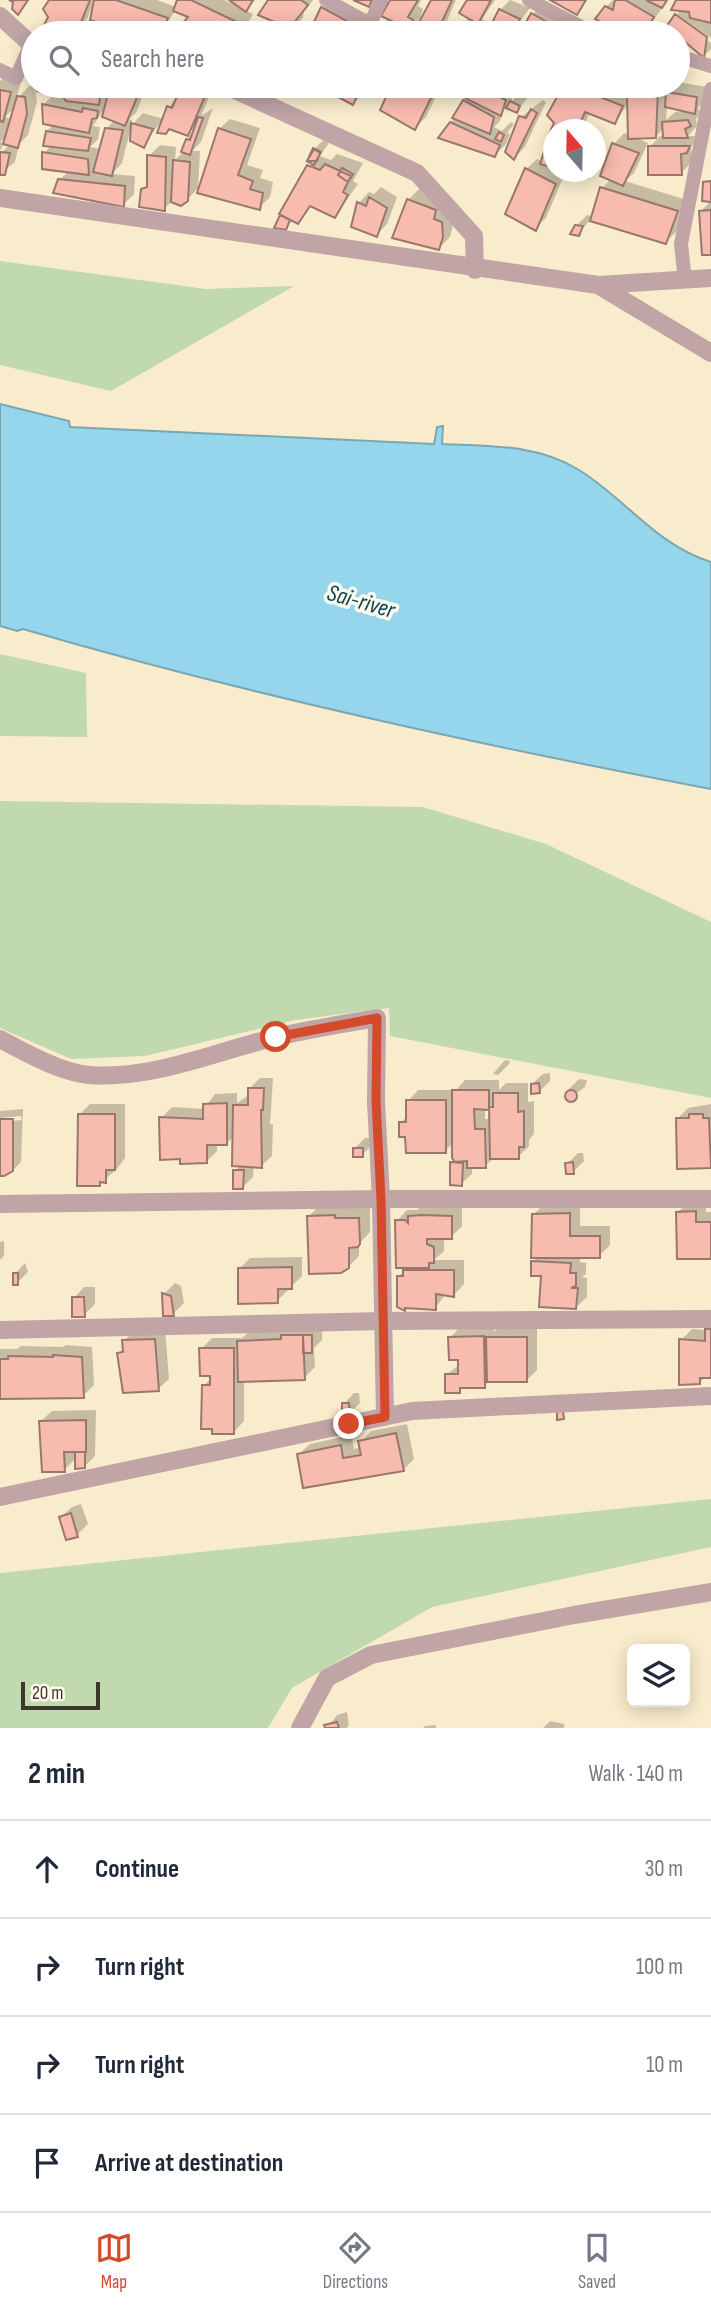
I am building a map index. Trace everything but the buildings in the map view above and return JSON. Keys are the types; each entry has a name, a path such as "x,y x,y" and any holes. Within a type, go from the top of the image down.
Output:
{"street":[{"path":"0,16 21,36"},
{"path":"252,98 417,173 474,236 475,270"},
{"path":"0,198 361,250 475,270 598,285 711,278"},
{"path":"598,285 711,353"},
{"path":"0,1039 32,1056 88,1075 140,1071 182,1063 276,1037 377,1018 376,1101 381,1199 385,1417"},
{"path":"0,1205 381,1199 711,1199"},
{"path":"0,1330 383,1321 711,1320"},
{"path":"0,1497 412,1411 711,1396"},
{"path":"300,1728 327,1678 371,1655 574,1615 711,1592"}],"lane":[{"path":"326,0 364,21"},
{"path":"371,21 381,0"},
{"path":"529,0 570,21"},
{"path":"690,60 711,66"},
{"path":"0,70 16,78 21,68"},
{"path":"685,281 681,244 711,89"}],"green space":[{"path":"0,261 206,289 294,286 111,391 0,365"},
{"path":"0,654 86,673 87,737 0,736"},
{"path":"0,801 423,807 546,844 711,922 711,1098 390,1036 389,1008 296,1020 145,1056 71,1059 0,1028"},
{"path":"711,1499 711,1547 432,1607 292,1688 268,1728 0,1728 0,1573"}],"water":[{"name":"Sai-river","path":"0,404 69,421 70,427 434,444 437,427 443,426 442,444 495,446 530,451 579,470 674,545 711,562 711,789 365,717 193,676 23,629 17,631 0,626"}],"route":[{"path":"276,1037 377,1018 376,1101 381,1199 385,1417 349,1424"}]}
